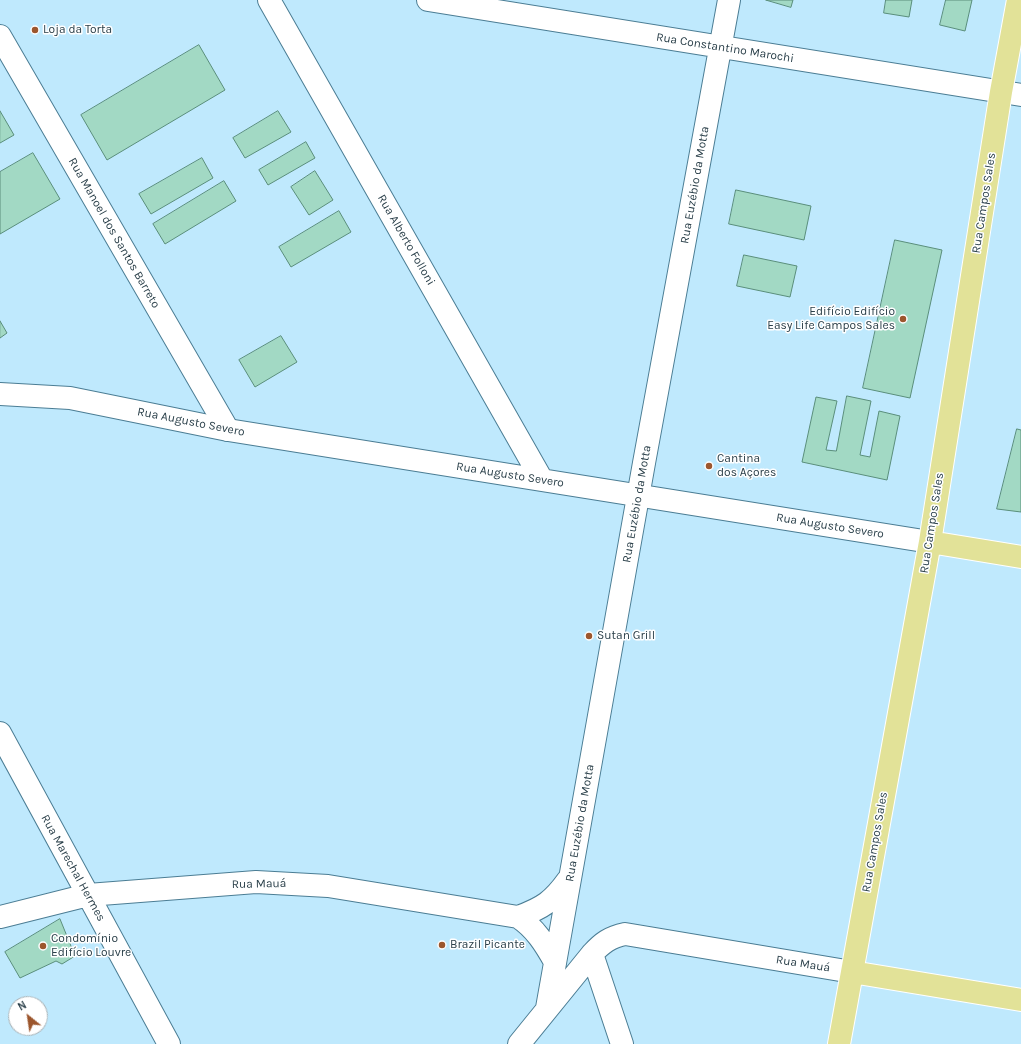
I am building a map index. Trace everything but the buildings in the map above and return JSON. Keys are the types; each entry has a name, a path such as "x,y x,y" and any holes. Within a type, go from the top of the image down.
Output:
{"main road":[{"name":"Rua Campos Sales","path":"839,1044 1011,94 1018,0"},
{"name":"Rua Augusto Severo","path":"930,542 1021,557"},
{"name":"Rua Mauá","path":"852,972 1021,1000"}],"street":[{"name":"Rua Alberto Folloni","path":"269,0 542,480"},
{"name":"Rua Constantino Marochi","path":"428,0 1011,94"},
{"name":"Rua Euzébio da Motta","path":"547,1008 638,496 729,0"},
{"name":"Rua Manoel dos Santos Barreto","path":"0,36 228,430"},
{"name":"Rua Augusto Severo","path":"0,394 70,398 228,430 930,542"},
{"name":"Rua Marechal Hermes","path":"0,733 169,1044"},
{"path":"518,917 547,904 558,894 570,878"},
{"name":"Rua Mauá","path":"0,917 88,895 215,884 294,883 366,891 518,917"},
{"path":"518,917 528,924 538,935 554,962"},
{"name":"Rua Mauá","path":"519,1044 592,954 602,943 612,936 625,934 852,972"},
{"path":"592,954 622,1044"}],"place":[{"name":"Loja da Torta","path":"35,30"},
{"name":"Edifício Edifício Easy Life Campos Sales","path":"903,319"},
{"name":"Cantina dos Açores","path":"709,466"},
{"name":"Sutan Grill","path":"589,636"},
{"name":"Brazil Picante","path":"442,945"},
{"name":"Condomínio Edifício Louvre","path":"43,946"}]}
